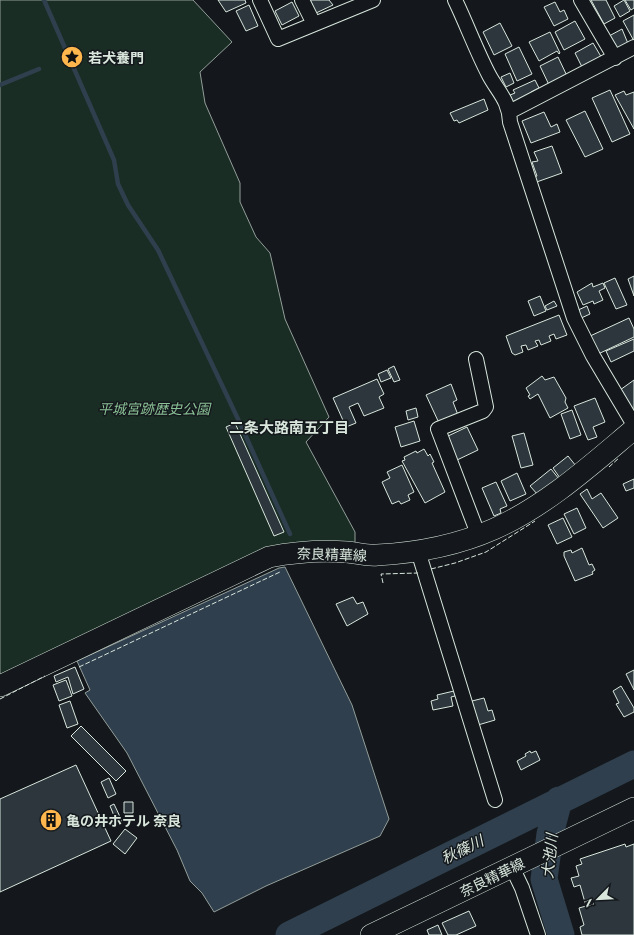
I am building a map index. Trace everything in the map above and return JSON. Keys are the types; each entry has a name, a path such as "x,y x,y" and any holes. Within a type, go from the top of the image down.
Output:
{"main road":[{"name":"奈良精華線","path":"0,686 269,557 296,552 347,552 375,555 418,551 494,529 533,507 594,463 634,429"},
{"name":"奈良精華線","path":"371,935 634,808"}],"street":[{"path":"260,0 278,38 372,0"},
{"path":"302,0 314,24"},
{"path":"455,0 489,76 503,96 509,112 514,137 574,318 593,356 634,425"},
{"path":"581,0 616,58"},
{"path":"509,112 616,58 634,47"},
{"path":"476,359 486,408 483,412 438,429 478,534"},
{"path":"418,551 494,800"},
{"path":"517,865 522,888 538,935"}],"green space":[{"name":"平城宮跡歴史公園","path":"0,0 193,0 232,42 200,72 205,103 240,183 240,202 256,237 270,253 285,319 329,417 306,442 355,532 355,544 285,548 0,677"}],"water":[{"path":"285,567 352,705 389,819 380,836 266,886 214,912 202,893 190,881 177,850 127,753 85,693 90,690 77,661 279,568"}],"building":[{"path":"218,0 245,0 246,3 226,12"},
{"path":"310,0 329,0 333,5 316,13"},
{"path":"591,0 606,0 615,18 604,24"},
{"path":"624,0 630,11 620,17 614,6"},
{"path":"625,0 634,0 634,8 631,10"},
{"path":"292,2 299,16 282,25 275,11"},
{"path":"555,2 560,12 564,10 568,19 554,26 544,7"},
{"path":"249,5 258,26 246,31 236,11"},
{"path":"634,15 634,41 623,21"},
{"path":"575,21 585,39 564,50 555,32"},
{"path":"500,23 512,46 494,55 483,32"},
{"path":"622,29 629,46 618,52 609,36"},
{"path":"550,32 560,53 559,54 557,51 539,61 529,42"},
{"path":"593,43 603,60 584,71 575,53"},
{"path":"519,47 532,74 517,81 505,54"},
{"path":"558,57 568,78 550,87 540,66"},
{"path":"510,73 514,83 506,87 501,77"},
{"path":"535,80 539,88 531,92 533,96 514,104 510,95 515,93 513,90"},
{"path":"610,90 630,134 612,142 592,98"},
{"path":"624,91 626,95 634,92 634,129 615,95"},
{"path":"484,99 488,110 459,123 457,120 454,121 450,113"},
{"path":"585,111 603,149 585,157 566,120"},
{"path":"544,112 551,127 557,124 560,132 531,143 522,121"},
{"path":"552,146 562,173 531,184 530,179 537,176 532,162 538,161 534,152"},
{"path":"634,276 634,296 628,279"},
{"path":"615,278 627,305 616,309 604,283"},
{"path":"592,283 593,287 603,283 605,288 599,291 603,300 594,304 593,301 583,305 577,292"},
{"path":"540,296 546,311 534,316 528,301"},
{"path":"554,301 557,306 547,310 545,306"},
{"path":"587,306 590,314 579,319 576,311"},
{"path":"559,315 567,335 556,339 554,334 549,336 551,341 541,345 539,340 535,341 538,346 528,350 526,345 521,346 523,352 515,355 512,353 506,336"},
{"path":"629,318 634,329 634,337 596,355 588,337"},
{"path":"634,339 634,351 611,362 606,351"},
{"path":"394,366 400,380 394,382 388,369"},
{"path":"387,370 391,378 381,382 378,374"},
{"path":"542,376 545,380 554,377 566,398 565,402 568,408 550,418 538,394 530,399 528,396 530,395 526,388"},
{"path":"377,379 384,394 379,397 384,408 364,416 358,403 349,407 356,423 346,427 333,398"},
{"path":"634,380 634,412 620,390"},
{"path":"451,384 457,400 453,402 458,415 439,423 426,395"},
{"path":"595,398 605,422 593,427 597,437 588,440 574,406"},
{"path":"416,408 418,417 408,420 406,411"},
{"path":"572,410 581,435 570,439 561,414"},
{"path":"414,421 420,441 401,447 395,427"},
{"path":"235,423 284,532 274,536 226,427"},
{"path":"467,427 478,450 457,460 446,437"},
{"path":"524,433 533,465 521,468 512,436"},
{"path":"424,449 428,456 430,454 434,462 432,463 445,492 425,503 402,461 405,460 404,457"},
{"path":"568,456 576,466 560,478 553,468"},
{"path":"402,465 414,492 408,495 410,500 401,504 399,501 392,504 382,482 390,478 387,472"},
{"path":"551,469 559,479 538,495 530,486"},
{"path":"517,473 526,494 510,501 501,481"},
{"path":"634,479 634,488 626,491 623,484"},
{"path":"496,482 507,506 500,509 501,513 494,516 482,488"},
{"path":"587,489 592,499 601,493 618,518 603,528 580,494"},
{"path":"577,508 586,528 574,534 564,514"},
{"path":"563,518 572,537 557,544 548,525"},
{"path":"582,548 589,565 592,564 595,570 592,572 593,574 575,581 564,556 564,552 571,550 572,553"},
{"path":"353,597 357,604 363,602 368,614 347,626 336,604"},
{"path":"75,667 84,689 73,694 68,677 56,682 54,676"},
{"path":"634,670 634,690 626,674"},
{"path":"66,680 72,696 59,701 53,685"},
{"path":"621,686 634,708 634,712 624,717 616,704 619,703 613,691"},
{"path":"454,691 455,696 451,697 453,706 433,710 431,701 438,699 437,695"},
{"path":"484,698 488,711 492,710 495,720 478,725 472,701"},
{"path":"70,701 78,724 67,728 59,705"},
{"path":"81,726 126,771 116,781 71,736"},
{"path":"530,751 531,753 536,751 540,760 521,770 517,761 526,756 525,754"},
{"name":"亀の井ホテル 奈良","path":"76,765 111,841 0,892 0,799"},
{"path":"109,778 116,794 108,798 101,782"},
{"path":"124,802 133,802 133,813 124,813"},
{"path":"114,804 122,821 117,823 110,806"},
{"path":"125,829 137,838 125,854 113,844"},
{"path":"625,844 626,847 634,844 634,935 582,935 580,927 584,925 579,908 586,906 580,885 574,887 571,878 579,876 576,866 582,864 580,859"},
{"path":"469,911 476,926 456,935 448,935 442,923"},
{"path":"438,925 442,935 429,935 427,930"}],"waterway":[{"path":"44,0 114,160 118,184 128,205 158,250 238,419 290,534"},
{"path":"0,85 39,69"},
{"name":"秋篠川","path":"289,935 634,764"},
{"name":"大池川","path":"559,800 550,834 544,879 561,935"}],"fence":[{"path":"609,467 619,458"},
{"path":"431,569 455,563 486,552 535,521"},
{"path":"79,667 280,572"},
{"path":"383,583 381,574 418,573"},
{"path":"0,699 45,676"}],"place":[{"name":"若犬養門","path":"72,57"},
{"name":"亀の井ホテル 奈良","path":"51,820"}],"district":[{"name":"二条大路南五丁目","path":"289,427"}]}
